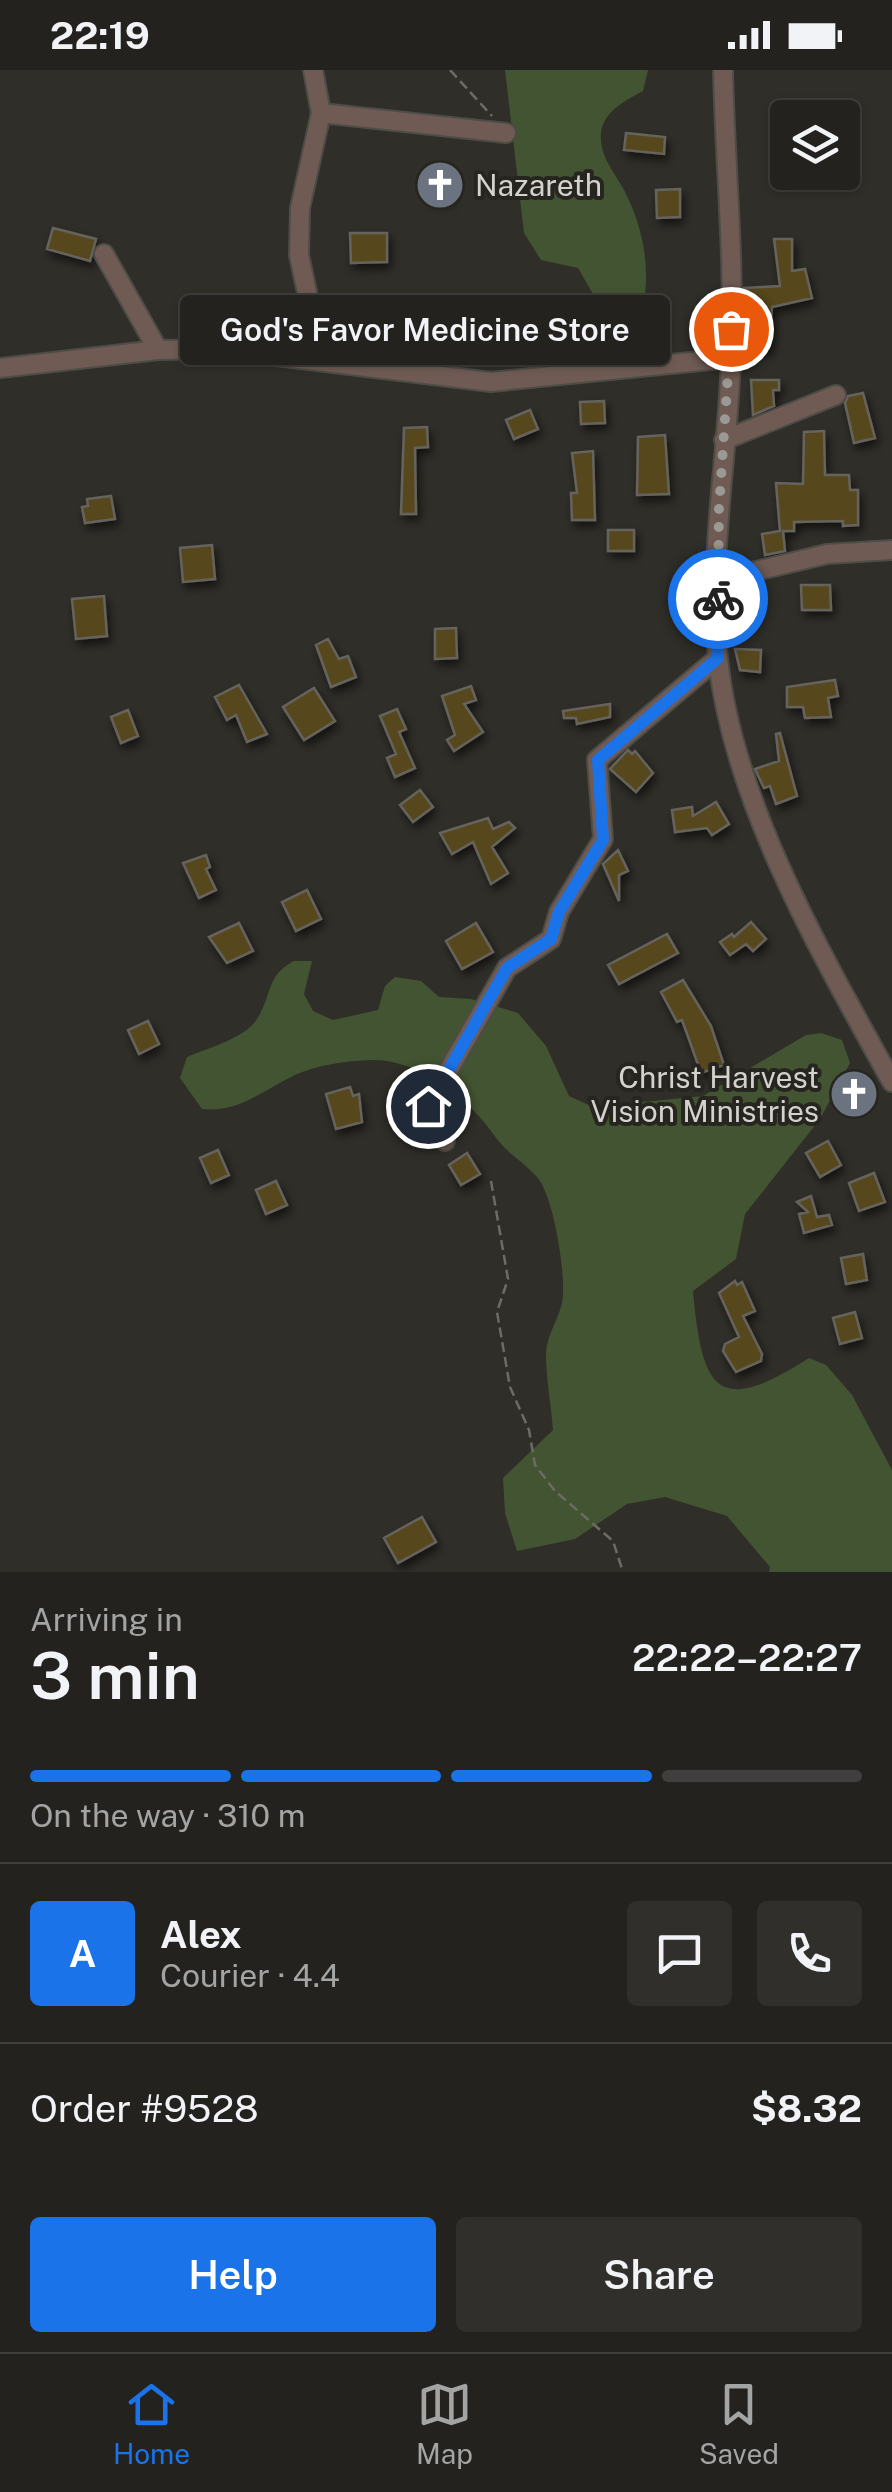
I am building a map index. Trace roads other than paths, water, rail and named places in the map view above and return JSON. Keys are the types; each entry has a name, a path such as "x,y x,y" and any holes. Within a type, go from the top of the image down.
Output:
{"street":[{"path":"313,70 321,113 300,208 299,255 318,344 333,362"},
{"path":"722,70 732,358 724,440 718,658 736,746 781,874 892,1082"},
{"path":"321,113 506,133"},
{"path":"104,254 158,350"},
{"path":"0,368 158,350 217,349 491,382 732,358"},
{"path":"724,440 836,395"},
{"path":"718,580 827,554 892,550"},
{"path":"446,1142 428,1106 507,968 551,939 559,912 603,840 598,760 718,658"}],"place":[{"name":"Nazareth","path":"440,185"},
{"name":"God's Favor Medicine Store","path":"731,329"},
{"name":"Christ Harvest Vision Ministries","path":"854,1094"}]}
